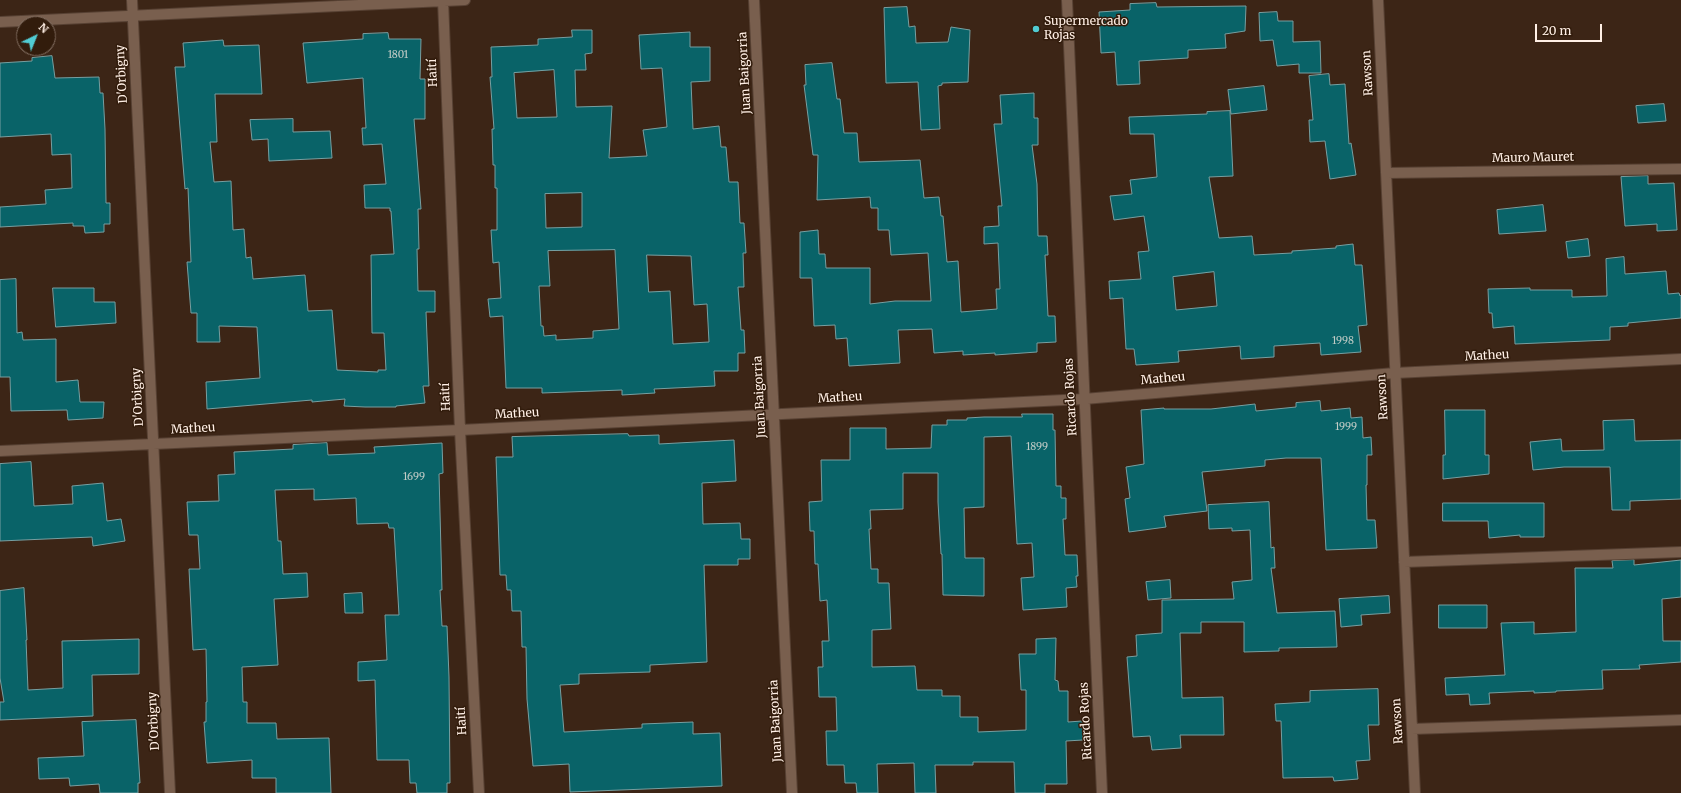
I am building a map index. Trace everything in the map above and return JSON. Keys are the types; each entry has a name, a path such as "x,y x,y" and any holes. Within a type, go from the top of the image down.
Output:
{"street":[{"name":"D'Orbigny","path":"132,0 170,793"},
{"path":"0,22 465,0"},
{"name":"Juan Baigorria","path":"754,0 792,793"},
{"name":"Ricardo Rojas","path":"1067,0 1102,793"},
{"name":"Rawson","path":"1378,0 1415,793"},
{"name":"Haití","path":"443,1 460,430 479,793"},
{"name":"Mauro Mauret","path":"1386,173 1681,169"},
{"name":"Matheu","path":"0,451 1084,399 1395,374 1681,359"},
{"path":"1404,562 1681,552"},
{"path":"1412,729 1681,720"}],"building":[{"path":"1156,3 1157,7 1246,6 1245,31 1225,34 1226,48 1188,50 1188,58 1139,61 1140,84 1117,85 1115,52 1101,53 1099,12 1130,10 1130,4"},
{"path":"907,7 909,27 915,26 916,43 948,42 951,27 970,30 968,82 942,83 942,85 938,86 940,129 921,130 918,82 886,83 884,8"},
{"path":"1277,12 1278,21 1293,21 1293,42 1320,41 1321,73 1299,73 1299,64 1277,66 1273,40 1260,41 1259,13"},
{"path":"572,30 592,30 592,53 585,54 586,70 575,70 576,107 612,106 609,158 647,156 643,130 667,127 662,68 641,69 639,35 690,32 690,47 710,47 710,81 691,82 693,129 719,126 721,147 726,147 729,182 738,182 740,223 744,223 746,253 743,253 744,287 738,287 741,330 744,330 745,353 738,353 738,371 714,371 715,386 654,389 655,393 622,395 622,390 542,393 542,388 506,388 503,316 490,317 488,299 501,298 499,262 493,263 491,230 497,230 497,188 495,188 495,165 493,165 492,129 494,129 490,77 492,77 491,47 538,45 538,39 572,37","holes":["554,70 557,117 517,118 514,73","582,193 582,227 546,228 545,194","615,250 619,329 593,331 593,338 556,340 556,335 544,336 543,326 541,326 539,286 550,286 548,251","647,255 691,256 694,305 707,304 709,342 673,344 670,291 649,292"]},
{"path":"388,33 389,39 421,39 420,79 425,79 425,119 414,119 421,209 418,209 418,291 435,291 435,312 426,312 429,386 423,386 425,403 396,407 344,406 345,399 312,402 312,400 207,409 206,382 260,378 257,327 219,326 220,342 197,342 197,313 191,313 187,262 191,262 188,188 185,189 175,67 185,67 183,43 223,40 224,46 259,45 262,94 215,94 217,142 210,142 214,182 231,181 233,230 244,229 246,258 251,257 253,279 305,275 308,311 332,310 337,370 378,372 378,370 386,370 384,333 372,333 371,255 394,254 391,211 390,208 365,208 364,185 386,184 382,144 363,145 362,128 366,128 363,78 307,83 303,43 363,39 363,34"},
{"path":"52,56 55,78 99,77 100,93 103,93 105,129 106,203 110,203 110,224 104,224 104,232 85,233 84,226 73,226 73,223 0,227 0,207 46,204 45,190 72,188 71,154 52,155 51,134 0,137 0,63 32,61 32,58"},
{"path":"832,63 837,99 840,99 844,133 857,133 859,162 920,160 924,198 939,197 941,216 943,216 947,262 958,261 961,312 997,309 996,289 1000,289 998,243 984,244 984,227 999,226 998,206 1002,206 994,124 1002,124 1000,95 1034,93 1034,118 1038,118 1038,145 1032,145 1037,184 1038,236 1047,236 1048,255 1045,255 1048,316 1055,316 1056,342 1037,343 1037,352 995,355 995,353 963,355 963,351 934,353 932,329 898,330 900,363 849,366 847,338 836,339 835,325 814,326 812,278 800,278 800,232 818,230 819,254 825,254 826,268 870,268 870,304 895,301 931,301 928,253 891,255 889,230 878,230 878,208 871,208 870,197 817,200 818,155 813,155 804,85 806,85 805,65"},
{"path":"1329,74 1330,85 1345,84 1349,144 1351,143 1356,175 1330,179 1325,141 1310,142 1309,120 1313,120 1309,76"},
{"path":"1264,86 1267,110 1231,114 1228,90"},
{"path":"1664,104 1666,121 1638,123 1636,106"},
{"path":"1230,111 1233,176 1209,177 1219,238 1252,236 1254,255 1292,253 1292,251 1336,248 1336,246 1353,244 1355,265 1362,265 1367,325 1358,326 1361,352 1321,355 1320,343 1274,346 1274,357 1241,359 1240,346 1178,351 1179,362 1136,365 1134,349 1126,349 1123,298 1110,299 1109,281 1141,279 1138,252 1149,251 1144,216 1114,220 1110,196 1132,194 1130,180 1157,177 1154,134 1130,134 1129,117 1207,114 1207,112","holes":["1214,272 1217,306 1176,310 1173,277"]},
{"path":"293,119 293,132 330,131 332,158 269,161 268,139 252,140 250,120"},
{"path":"1648,176 1648,184 1674,183 1677,230 1657,231 1657,224 1625,226 1621,177"},
{"path":"1543,205 1546,231 1499,234 1497,210"},
{"path":"1588,239 1590,256 1568,258 1566,242"},
{"path":"1624,257 1625,274 1666,271 1668,294 1679,293 1680,296 1681,295 1681,318 1628,323 1628,326 1610,327 1610,340 1515,344 1514,326 1493,328 1492,313 1489,313 1488,289 1530,288 1530,290 1572,290 1572,297 1607,296 1606,259"},
{"path":"16,279 17,333 22,332 23,340 56,339 56,382 78,380 80,402 104,402 103,418 68,420 67,410 11,411 10,377 0,377 0,280"},
{"path":"53,288 94,288 94,302 115,302 116,323 56,327"},
{"path":"1320,401 1321,411 1350,408 1351,418 1362,417 1363,438 1371,437 1372,455 1367,455 1367,520 1375,520 1377,548 1326,550 1321,458 1286,458 1265,460 1265,466 1202,472 1207,511 1164,516 1166,527 1129,532 1125,499 1130,498 1126,467 1144,464 1141,410 1164,408 1211,409 1255,404 1256,411 1296,407 1296,403"},
{"path":"1445,410 1485,410 1485,455 1489,455 1489,474 1443,479 1443,455 1445,455"},
{"path":"1022,414 1053,414 1053,430 1055,430 1056,486 1061,486 1061,498 1066,498 1066,519 1063,519 1065,555 1077,555 1077,587 1066,588 1067,607 1023,610 1021,578 1034,577 1032,543 1017,544 1011,436 984,437 984,507 964,508 965,558 984,558 984,596 943,595 938,473 903,473 903,509 870,510 871,529 869,529 871,569 878,569 878,583 889,583 891,629 872,630 872,667 915,666 917,690 942,690 942,696 960,696 960,717 978,717 978,732 1026,730 1026,690 1021,690 1019,654 1036,654 1036,639 1056,638 1055,680 1058,681 1059,691 1068,691 1068,722 1082,721 1083,740 1066,741 1067,784 1045,784 1045,793 1015,793 1014,762 973,762 973,765 935,765 936,793 915,793 914,763 877,764 878,793 857,793 856,783 845,783 844,765 827,765 826,731 837,731 836,697 819,697 818,667 823,667 822,641 829,641 827,600 820,601 818,564 815,564 814,531 810,531 809,502 822,501 821,460 850,460 850,428 886,428 886,449 931,448 932,425 947,425 947,420 967,420 967,418 984,417 1022,417"},
{"path":"1634,420 1635,441 1681,440 1681,499 1630,501 1630,510 1612,510 1610,467 1564,467 1533,470 1530,442 1561,439 1562,451 1604,450 1603,421"},
{"path":"628,434 629,436 659,435 659,444 734,440 736,481 702,483 703,524 740,523 741,539 750,539 750,559 738,559 738,565 704,565 707,662 650,665 650,672 579,674 579,684 560,685 564,732 642,728 642,724 693,722 693,734 720,733 722,786 570,792 569,764 533,766 527,699 526,647 522,647 521,611 512,611 511,590 507,590 506,575 500,575 496,457 513,457 512,437"},
{"path":"327,443 328,455 375,453 374,447 442,443 443,473 439,474 442,590 440,590 442,626 447,626 449,677 450,783 447,783 447,793 417,793 416,783 410,783 409,760 377,760 375,680 358,681 358,662 387,660 385,615 399,615 394,528 389,528 388,523 357,524 356,498 314,500 314,489 275,490 278,541 281,541 283,574 307,573 308,597 274,599 278,665 242,667 243,702 247,702 247,723 276,723 277,739 329,738 331,793 276,793 276,778 252,778 252,760 207,763 204,722 206,722 207,702 206,649 193,650 189,569 200,569 198,535 189,535 187,502 219,501 218,475 235,474 234,452 293,449 293,445"},
{"path":"31,462 34,506 73,504 72,486 103,483 107,521 121,519 125,541 93,546 92,537 0,541 0,464"},
{"path":"1269,502 1271,548 1274,547 1275,568 1271,568 1277,613 1335,611 1337,647 1279,648 1279,651 1244,652 1244,622 1201,622 1201,633 1180,633 1182,698 1223,697 1224,735 1180,735 1181,748 1152,750 1150,736 1133,737 1127,657 1137,656 1136,635 1162,633 1162,600 1234,599 1232,582 1252,580 1250,530 1232,531 1232,528 1209,529 1208,505"},
{"path":"1443,503 1544,503 1544,537 1520,537 1520,535 1489,538 1488,521 1443,521"},
{"path":"1634,560 1634,565 1681,560 1681,597 1662,599 1663,641 1681,641 1681,662 1639,665 1640,669 1602,670 1603,689 1534,693 1534,691 1489,693 1490,704 1470,705 1469,694 1446,695 1445,678 1505,675 1501,623 1534,622 1534,634 1576,632 1575,568 1613,568 1612,561"},
{"path":"1170,580 1171,598 1148,600 1146,582"},
{"path":"24,588 28,690 63,688 62,641 139,639 139,674 92,675 93,716 0,720 0,702 4,702 0,678 0,591"},
{"path":"362,593 363,613 345,613 344,594"},
{"path":"1389,596 1390,613 1361,615 1362,625 1341,627 1339,599"},
{"path":"1439,605 1487,605 1487,628 1439,628"},
{"path":"1378,689 1379,725 1368,725 1370,760 1356,761 1358,779 1334,781 1333,777 1283,778 1281,721 1276,721 1275,704 1310,702 1310,691"},
{"path":"136,720 140,783 138,783 138,793 100,793 99,784 70,786 69,778 39,779 38,758 84,756 82,722"}],"place":[{"name":"Supermercado Rojas","path":"1036,29"}]}
